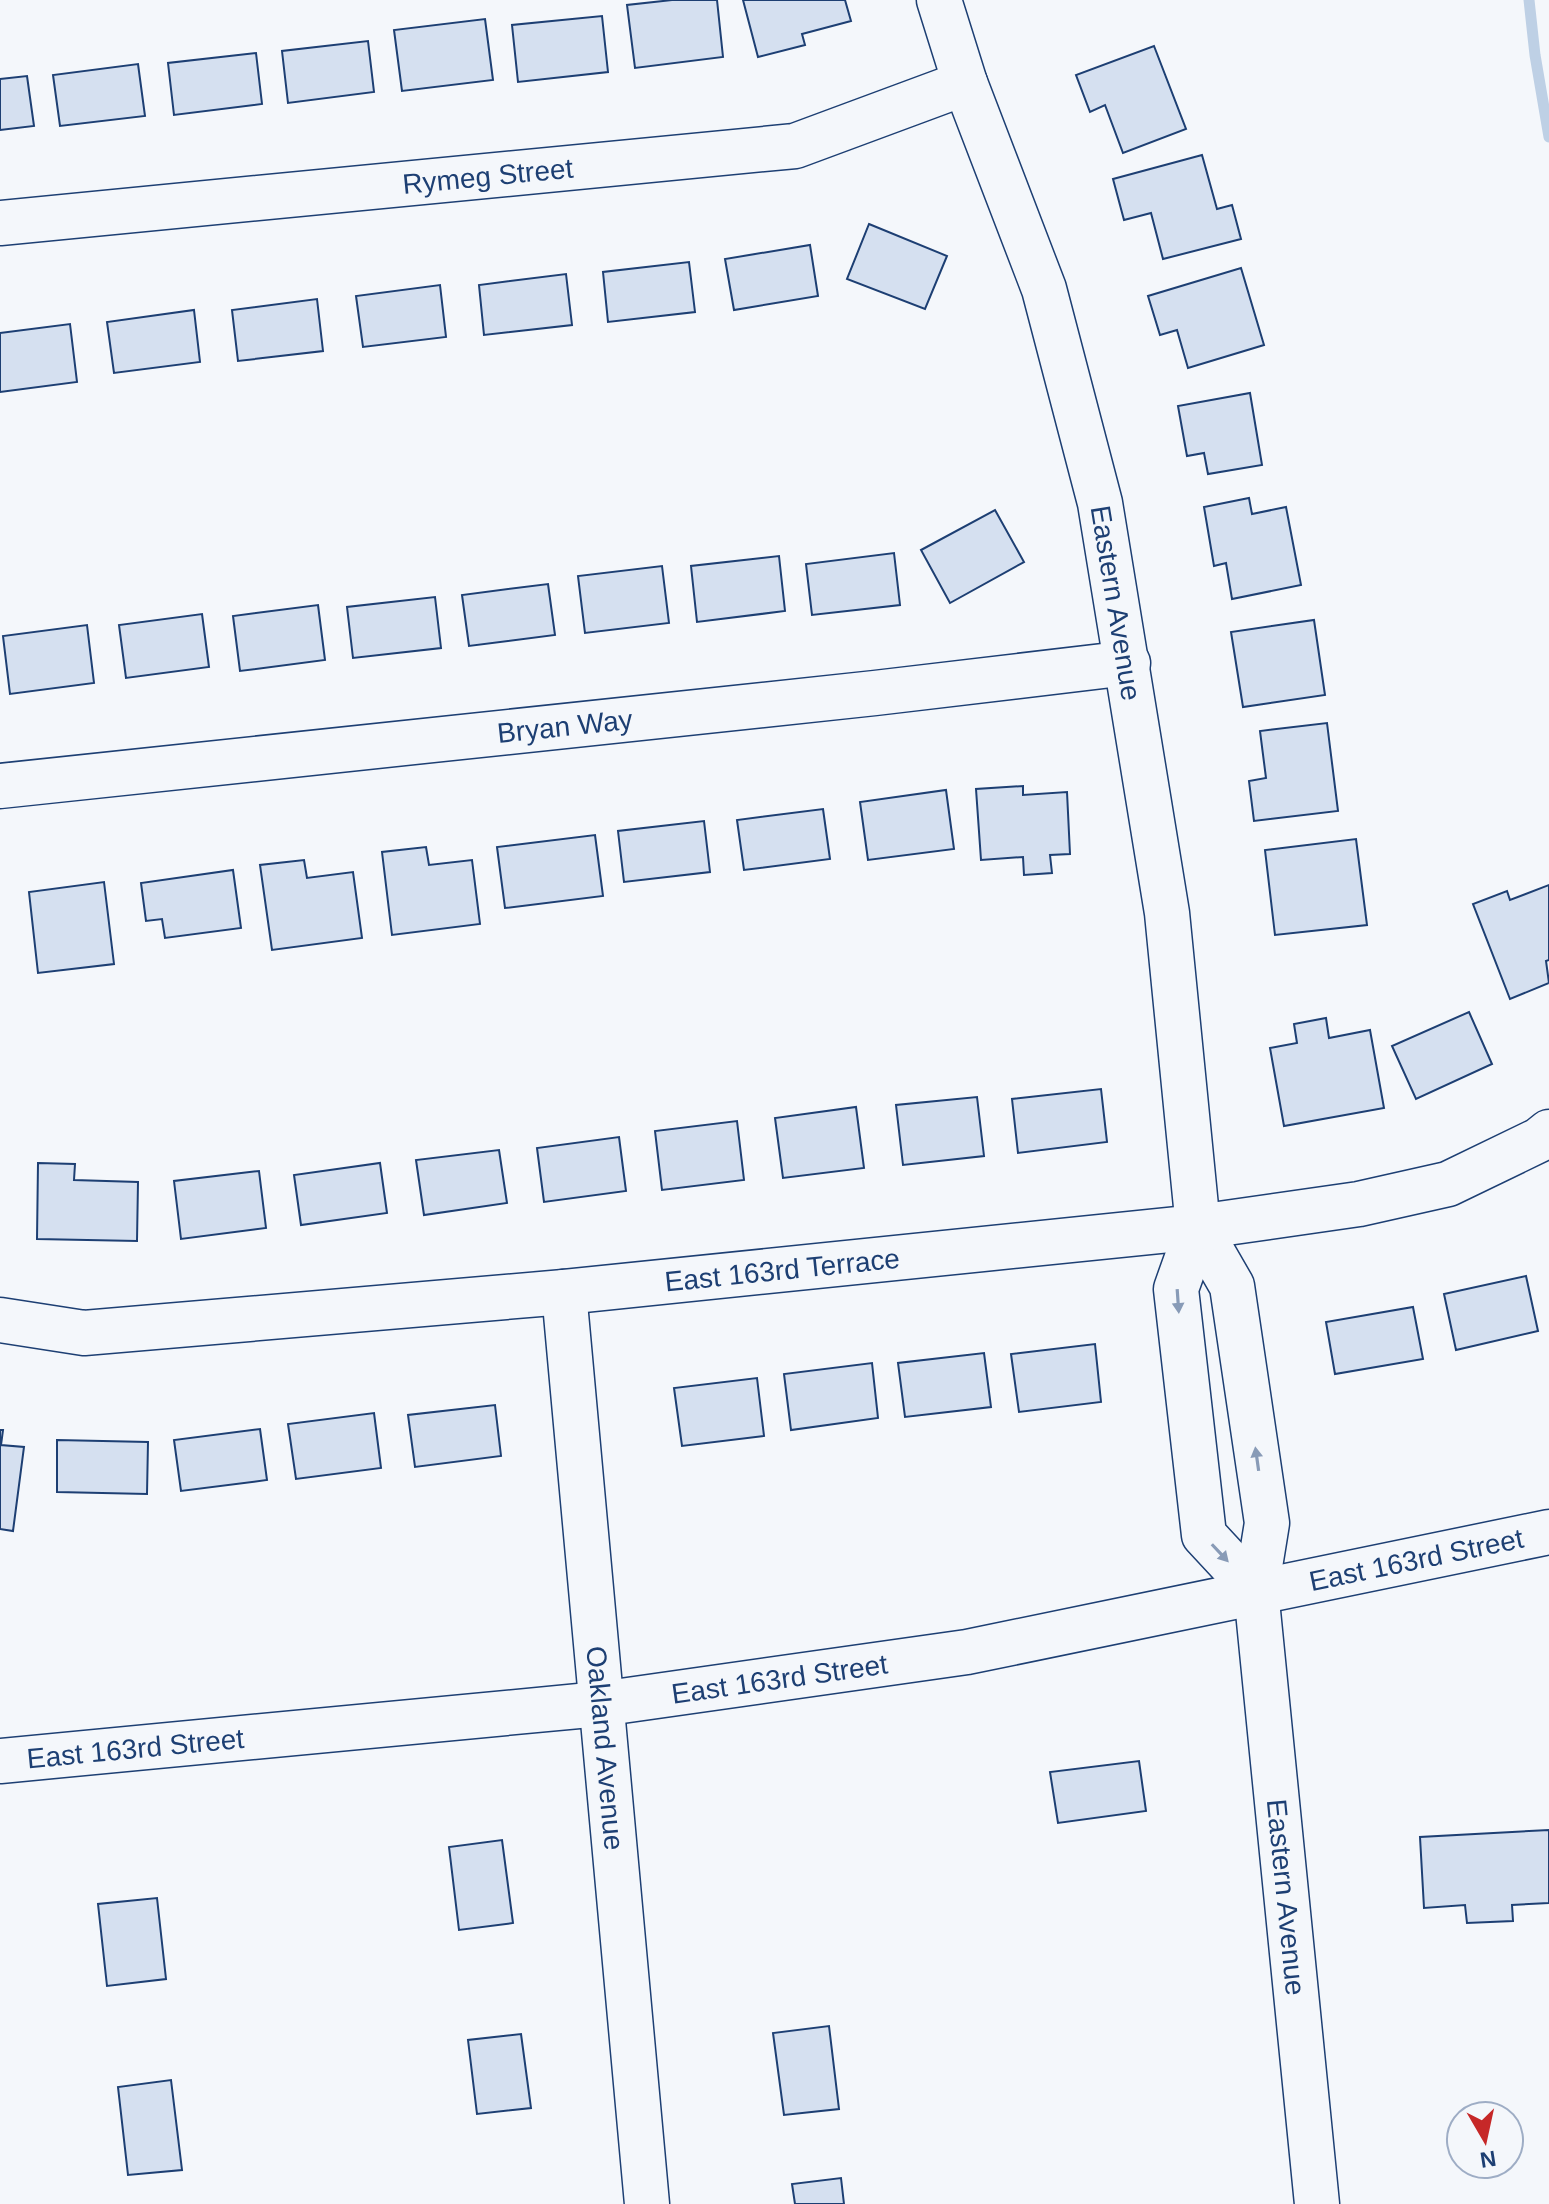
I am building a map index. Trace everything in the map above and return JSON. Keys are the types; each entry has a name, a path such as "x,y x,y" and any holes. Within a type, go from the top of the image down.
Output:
{"street":[{"name":"Eastern Avenue","path":"939,0 965,83 1044,289 1100,503 1128,663 1167,913 1198,1227 1232,1286 1267,1523 1256,1591 1317,2204"},
{"name":"Rymeg Street","path":"0,223 795,146 965,83"},
{"name":"Bryan Way","path":"0,786 1128,663"},
{"name":"East 163rd Terrace","path":"0,1320 84,1333 564,1292 1198,1227 1359,1204 1448,1184 1539,1140 1549,1132"},
{"name":"Eastern Avenue","path":"1198,1227 1176,1289 1204,1535 1256,1591"},
{"name":"Oakland Avenue","path":"564,1292 647,2204"},
{"name":"East 163rd Street","path":"0,1761 600,1704 967,1652 1549,1532"}],"building":[{"path":"672,0 717,0 723,57 635,68 627,5"},
{"path":"743,0 845,0 851,21 802,34 805,45 758,57"},
{"path":"602,16 608,72 518,82 512,25"},
{"path":"485,19 493,80 402,91 394,30"},
{"path":"368,41 374,92 288,103 282,51"},
{"path":"1154,46 1186,129 1123,153 1105,105 1090,112 1076,75"},
{"path":"256,53 262,104 174,115 168,63"},
{"path":"138,64 145,116 60,126 53,75"},
{"path":"27,76 34,126 0,130 0,79"},
{"path":"1202,155 1217,209 1232,205 1241,239 1163,259 1151,213 1124,220 1113,179"},
{"path":"869,224 947,256 925,309 847,279"},
{"path":"810,245 818,296 734,310 725,259"},
{"path":"689,262 695,312 608,322 603,272"},
{"path":"1241,268 1264,345 1188,368 1177,330 1160,335 1148,296"},
{"path":"566,274 572,325 484,335 479,285"},
{"path":"440,285 446,337 363,347 356,296"},
{"path":"317,299 323,351 238,361 232,310"},
{"path":"194,310 200,362 114,373 107,322"},
{"path":"70,324 77,382 0,392 0,333"},
{"path":"1250,393 1262,465 1208,474 1204,453 1187,456 1178,406"},
{"path":"1249,498 1252,514 1286,507 1301,585 1232,599 1226,563 1214,566 1204,507"},
{"path":"995,510 1024,562 950,603 921,550"},
{"path":"894,553 900,605 812,615 806,564"},
{"path":"779,556 785,611 697,622 691,566"},
{"path":"662,566 669,623 585,633 578,576"},
{"path":"548,584 555,635 469,646 462,595"},
{"path":"435,597 441,648 353,658 347,607"},
{"path":"318,605 325,660 240,671 233,616"},
{"path":"202,614 209,667 126,678 119,625"},
{"path":"1314,620 1325,695 1243,707 1231,632"},
{"path":"87,625 94,683 10,694 3,636"},
{"path":"1327,723 1338,811 1254,821 1249,781 1266,778 1260,731"},
{"path":"1023,786 1023,795 1067,792 1070,854 1050,855 1052,873 1024,875 1023,857 981,860 976,789"},
{"path":"946,790 954,849 868,860 860,802"},
{"path":"823,809 830,859 744,870 737,820"},
{"path":"704,821 710,872 624,882 618,831"},
{"path":"595,835 603,896 505,908 497,847"},
{"path":"1356,839 1367,925 1275,935 1265,850"},
{"path":"426,847 429,865 472,860 480,924 392,935 382,852"},
{"path":"304,860 307,878 353,872 362,938 272,950 260,865"},
{"path":"233,870 241,928 165,938 162,919 146,921 141,883"},
{"path":"104,882 114,964 38,973 29,892"},
{"path":"1549,885 1549,960 1546,961 1549,983 1510,999 1473,904 1507,891 1510,900"},
{"path":"1469,1012 1492,1064 1416,1099 1392,1046"},
{"path":"1326,1018 1329,1038 1370,1030 1384,1108 1284,1126 1270,1048 1297,1043 1294,1024"},
{"path":"1101,1089 1107,1142 1018,1153 1012,1099"},
{"path":"977,1097 984,1156 903,1165 896,1105"},
{"path":"856,1107 864,1168 783,1178 775,1118"},
{"path":"737,1121 744,1180 662,1190 655,1131"},
{"path":"619,1137 626,1191 544,1202 537,1148"},
{"path":"499,1150 507,1203 424,1215 416,1160"},
{"path":"38,1163 75,1164 74,1180 138,1182 137,1241 37,1239"},
{"path":"380,1163 387,1213 301,1225 294,1175"},
{"path":"259,1171 266,1228 181,1239 174,1181"},
{"path":"1526,1276 1538,1331 1456,1350 1444,1294"},
{"path":"1413,1307 1423,1359 1335,1374 1326,1322"},
{"path":"1095,1344 1101,1402 1019,1412 1011,1354"},
{"path":"984,1353 991,1407 905,1417 898,1363"},
{"path":"872,1363 878,1418 791,1430 784,1374"},
{"path":"757,1378 764,1436 682,1446 674,1388"},
{"path":"495,1405 501,1456 415,1467 408,1415"},
{"path":"374,1413 381,1468 296,1479 288,1424"},
{"path":"260,1429 267,1480 181,1491 174,1440"},
{"path":"0,1430 3,1430 1,1445 24,1447 13,1531 0,1529"},
{"path":"57,1440 148,1442 147,1494 57,1492"},
{"path":"1139,1761 1146,1811 1058,1823 1050,1772"},
{"path":"1549,1830 1549,1903 1512,1905 1513,1921 1467,1923 1465,1905 1424,1908 1420,1837"},
{"path":"502,1840 513,1923 459,1930 449,1847"},
{"path":"157,1898 166,1979 107,1986 98,1904"},
{"path":"829,2026 839,2109 784,2115 773,2033"},
{"path":"521,2034 531,2108 477,2114 468,2040"},
{"path":"171,2080 182,2170 128,2175 118,2087"},
{"path":"841,2178 844,2204 795,2204 792,2184"}],"waterway":[{"path":"1529,0 1549,137"}]}
